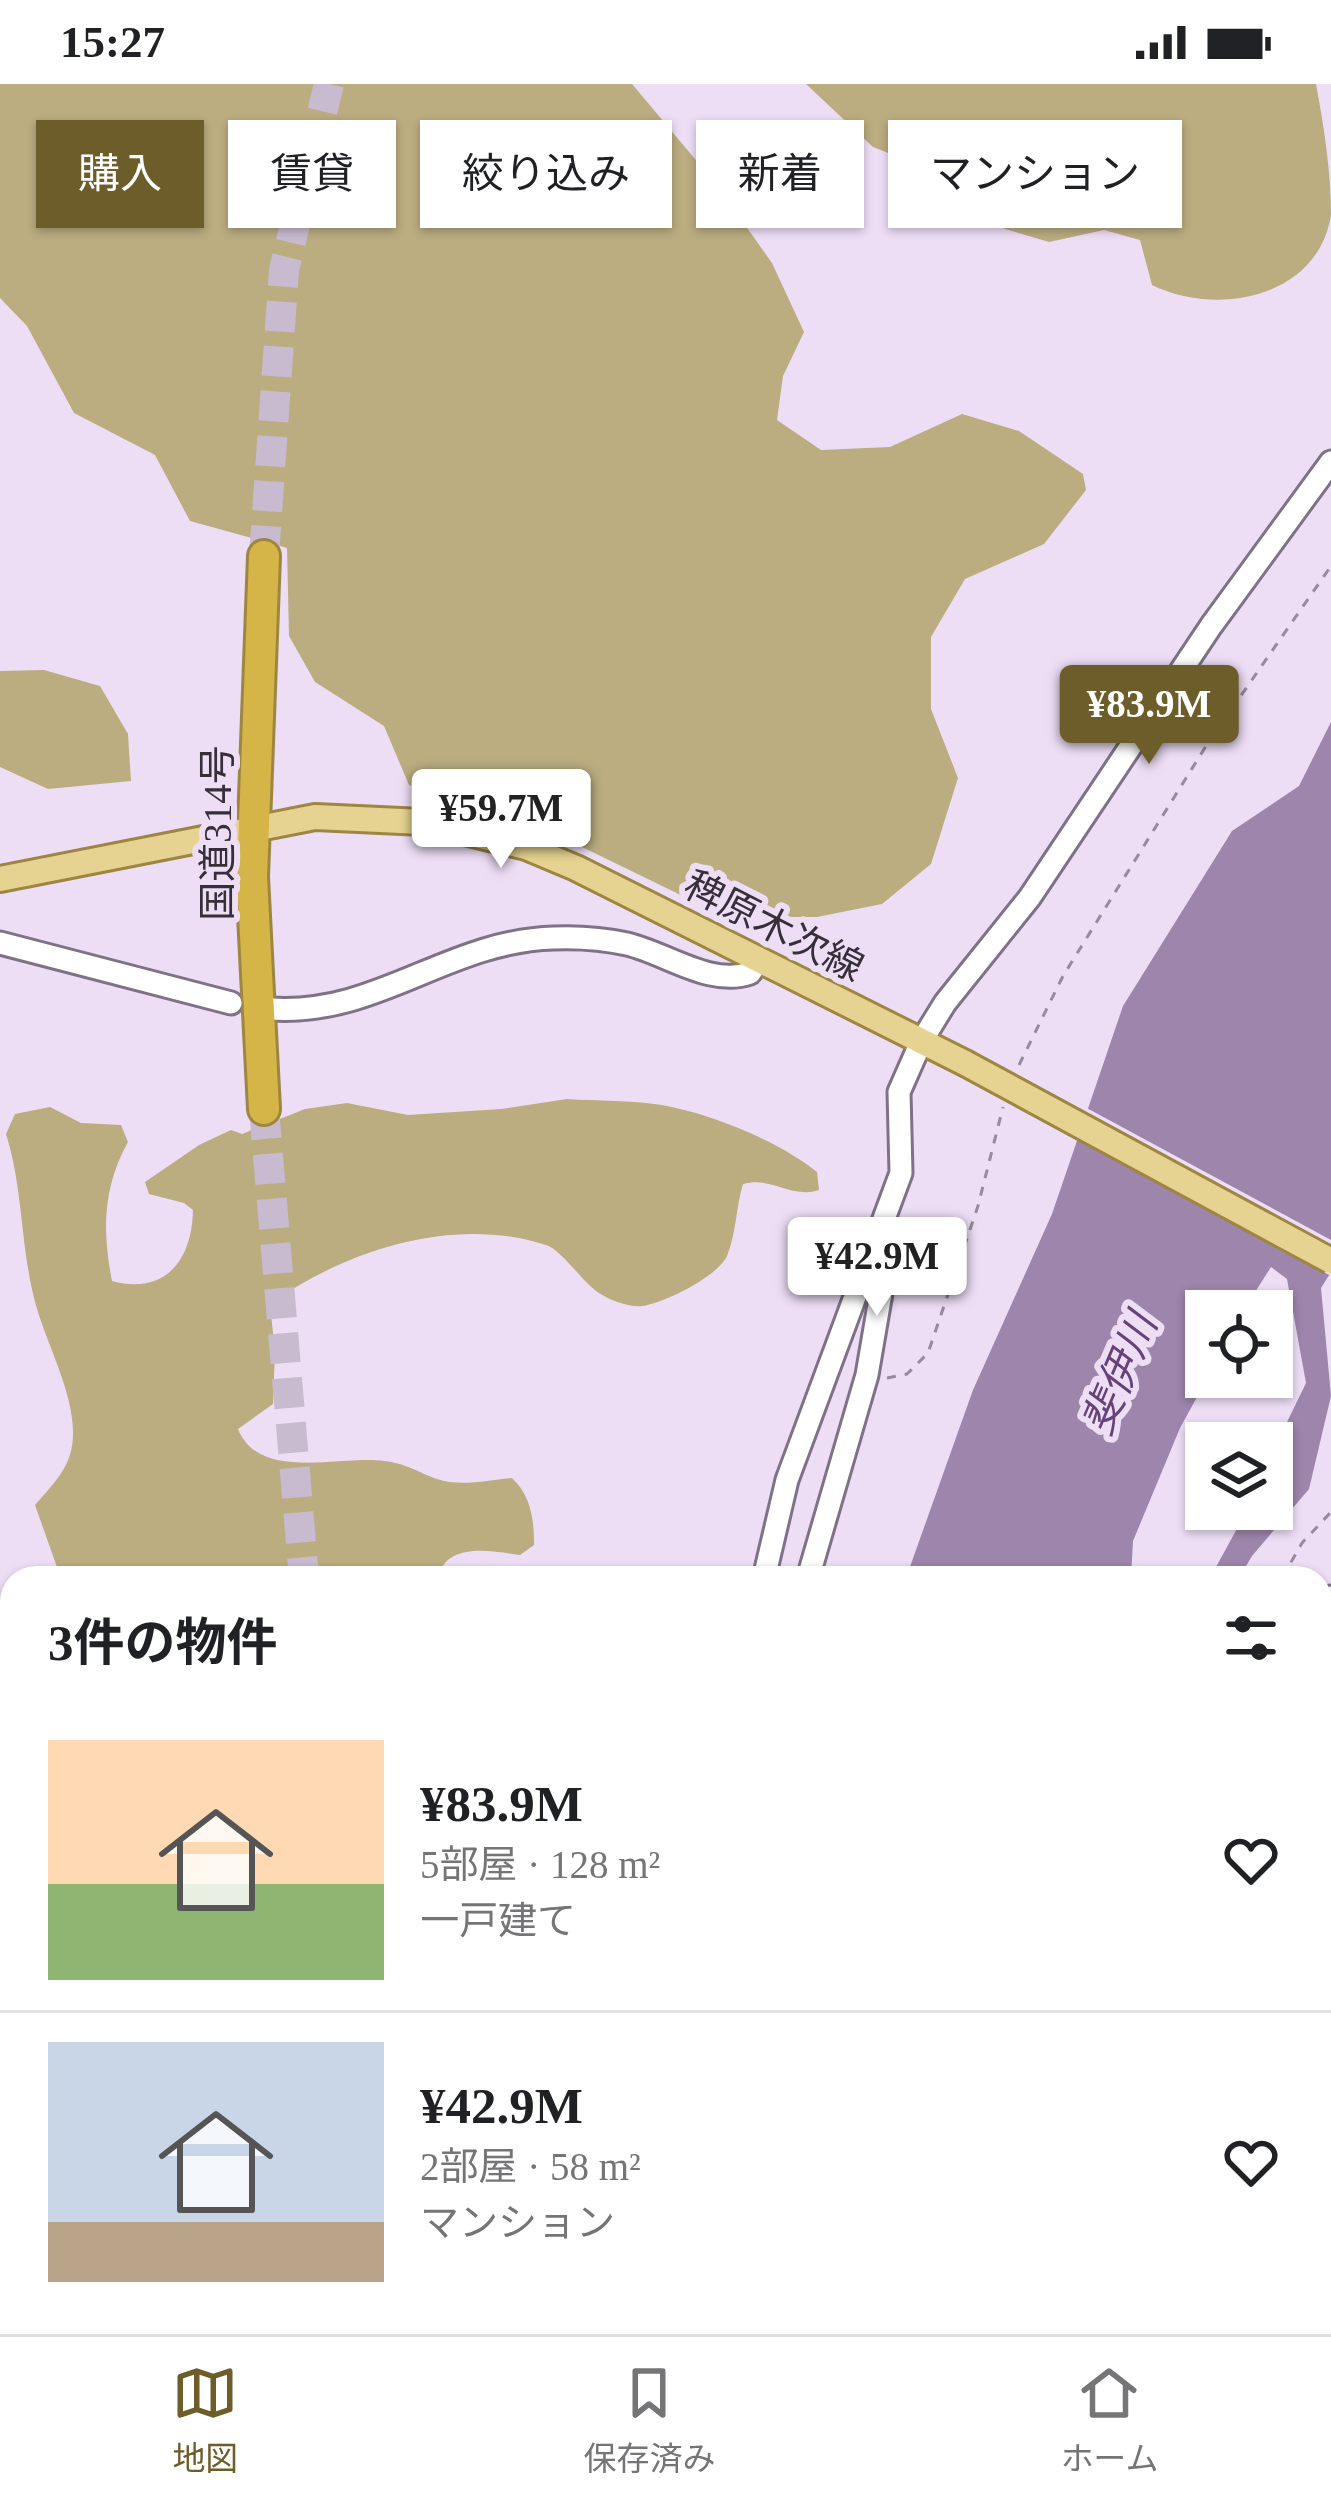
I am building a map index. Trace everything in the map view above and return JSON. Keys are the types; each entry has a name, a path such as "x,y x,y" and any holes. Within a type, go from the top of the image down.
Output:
{"highway":[{"name":"国道314号","path":"264,556 253,828 264,1109"}],"main road":[{"name":"稗原木次線","path":"0,878 316,817 380,817 480,834 576,868 759,959 965,1063 1331,1262"}],"street":[{"path":"767,1566 788,1480 887,1211 902,1159 899,1092 921,1042 945,1003 1030,897 1210,626 1331,462"},
{"path":"272,1009 329,1008 463,955 520,940 617,942 730,977 750,973 759,959"},
{"path":"0,943 231,1003"},
{"path":"811,1566 867,1375 892,1224 887,1211"}],"path":[{"path":"1013,1078 1054,993 1098,919 1207,746 1331,566"},
{"path":"867,1375 899,1378 915,1369 928,1353 978,1206 1005,1099"},
{"path":"1289,1566 1302,1543 1331,1512"}],"shaded area":[{"path":"0,84 632,84 662,120 420,120 420,228 672,228 672,132 696,160 696,228 747,228 772,263 804,332 783,376 777,420 821,450 890,447 962,414 1019,431 1083,474 1086,490 1044,544 965,579 931,637 931,709 958,778 931,864 882,904 817,917 726,917 514,814 409,785 384,726 315,682 289,636 287,548 190,521 155,455 74,413 27,326 0,298"},
{"path":"806,84 1316,84 1331,215 1322,243 1307,265 1286,282 1234,299 1178,295 1152,285 1140,240 1104,230 1049,242 1002,228 1182,228 1182,120 888,120 888,153 864,139 864,120 844,120"},
{"path":"44,670 100,686 128,734 131,781 48,789 0,767 0,671"},
{"path":"567,1099 681,1109 723,1122 801,1161 817,1172 819,1190 743,1184 730,1248 722,1264 690,1287 642,1306 599,1293 546,1245 475,1234 438,1236 366,1254 270,1304 273,1404 238,1429 249,1445 282,1461 384,1461 455,1482 512,1478 530,1508 533,1526 534,1545 520,1555 472,1551 450,1558 443,1566 57,1566 35,1505 66,1465 72,1419 32,1287 6,1134 15,1114 50,1107 81,1123 121,1125 128,1142 109,1192 107,1244 112,1281 131,1284 161,1278 181,1259 193,1210 149,1194 145,1182 199,1145 231,1130 242,1134 305,1109 347,1103 408,1115"}],"water":[{"name":"斐伊川","path":"1331,722 1331,1272 1321,1288 1331,1396 1309,1489 1293,1508 1293,1422 1287,1422 1306,1383 1293,1290 1271,1267 1256,1290 1185,1290 1185,1398 1196,1398 1133,1541 1132,1566 910,1566 973,1390 1052,1214 1123,1006 1232,831 1299,786"},
{"path":"1236,1530 1274,1530 1246,1566 1217,1566"}],"pier":[{"path":"1083,1106 1331,1240 1331,1276 1073,1135"}],"tunnel":[{"path":"264,556 284,270 329,84"},
{"path":"264,1109 303,1566"}]}
